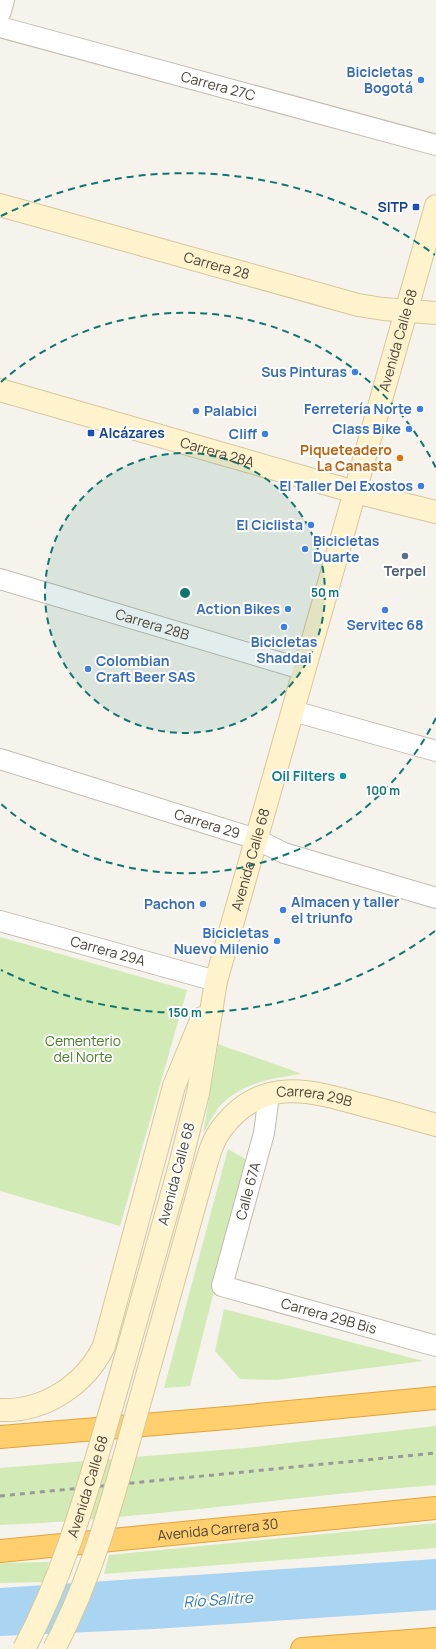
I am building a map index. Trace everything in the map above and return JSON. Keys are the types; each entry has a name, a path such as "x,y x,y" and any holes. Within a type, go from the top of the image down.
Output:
{"highway":[{"path":"0,1437 227,1418 436,1398"},
{"name":"Avenida Carrera 30","path":"0,1551 436,1508"},
{"path":"302,1649 355,1647 436,1639"}],"main road":[{"name":"Carrera 28","path":"0,205 358,306 406,311 436,312"},
{"name":"Avenida Calle 68","path":"24,1649 37,1624 63,1565 86,1496 179,1169 198,1093 216,981 436,206"},
{"name":"Carrera 28A","path":"0,390 355,492 436,512"},
{"path":"0,1410 25,1409 47,1402 85,1375 97,1360 104,1346 174,1086 216,981"},
{"name":"Carrera 29B","path":"212,1145 222,1128 236,1112 255,1100 269,1095 296,1090 321,1093 436,1125"},
{"name":"Avenida Calle 68","path":"54,1649 69,1621 89,1572 114,1493 212,1145"}],"street":[{"path":"0,14 4,0"},
{"name":"Carrera 27C","path":"0,27 436,145"},
{"name":"Carrera 28B","path":"0,579 305,670"},
{"path":"293,711 436,751"},
{"name":"Carrera 29","path":"0,759 256,839 284,853 436,898"},
{"name":"Carrera 29A","path":"0,921 216,981"},
{"name":"Calle 67A","path":"222,1286 264,1133 269,1095"},
{"name":"Carrera 29B Bis","path":"222,1286 436,1346"}],"green space":[{"name":"Cementerio del Norte","path":"0,937 187,990 120,1226 0,1191"},
{"path":"218,1044 302,1074 279,1077 257,1083 237,1092 219,1107 203,1134"},
{"path":"228,1149 247,1160 190,1386 164,1388"},
{"path":"224,1309 423,1361 277,1380 240,1379 215,1351"},
{"path":"436,1426 436,1485 327,1495 164,1513 0,1525 0,1468 245,1448"},
{"path":"436,1523 436,1548 104,1574 109,1555"},
{"path":"49,1562 43,1582 0,1583 0,1563"}],"water":[{"name":"Río Salitre","path":"436,1559 436,1610 154,1629 0,1636 0,1588"}],"railway":[{"path":"0,1496 436,1453"}],"place":[{"name":"Bicicletas Bogotá","path":"421,80"},
{"name":"SITP","path":"416,207"},
{"name":"Sus Pinturas","path":"355,372"},
{"name":"Ferretería Norte","path":"420,409"},
{"name":"Palabici","path":"196,411"},
{"name":"Class Bike","path":"409,429"},
{"name":"Alcázares","path":"91,433"},
{"name":"Cliff","path":"265,434"},
{"name":"Piqueteadero La Canasta","path":"400,458"},
{"name":"El Taller Del Exostos","path":"421,486"},
{"name":"El Ciclista","path":"311,525"},
{"name":"Bicicletas Duarte","path":"305,549"},
{"name":"Terpel","path":"405,556"},
{"name":"Action Bikes","path":"288,609"},
{"name":"Servitec 68","path":"385,610"},
{"name":"Bicicletas Shaddai","path":"284,627"},
{"name":"Colombian Craft Beer SAS","path":"88,669"},
{"name":"Oil Filters","path":"343,776"},
{"name":"Pachon","path":"203,904"},
{"name":"Almacen y taller el triunfo","path":"283,910"},
{"name":"Bicicletas Nuevo Milenio","path":"277,941"}]}
